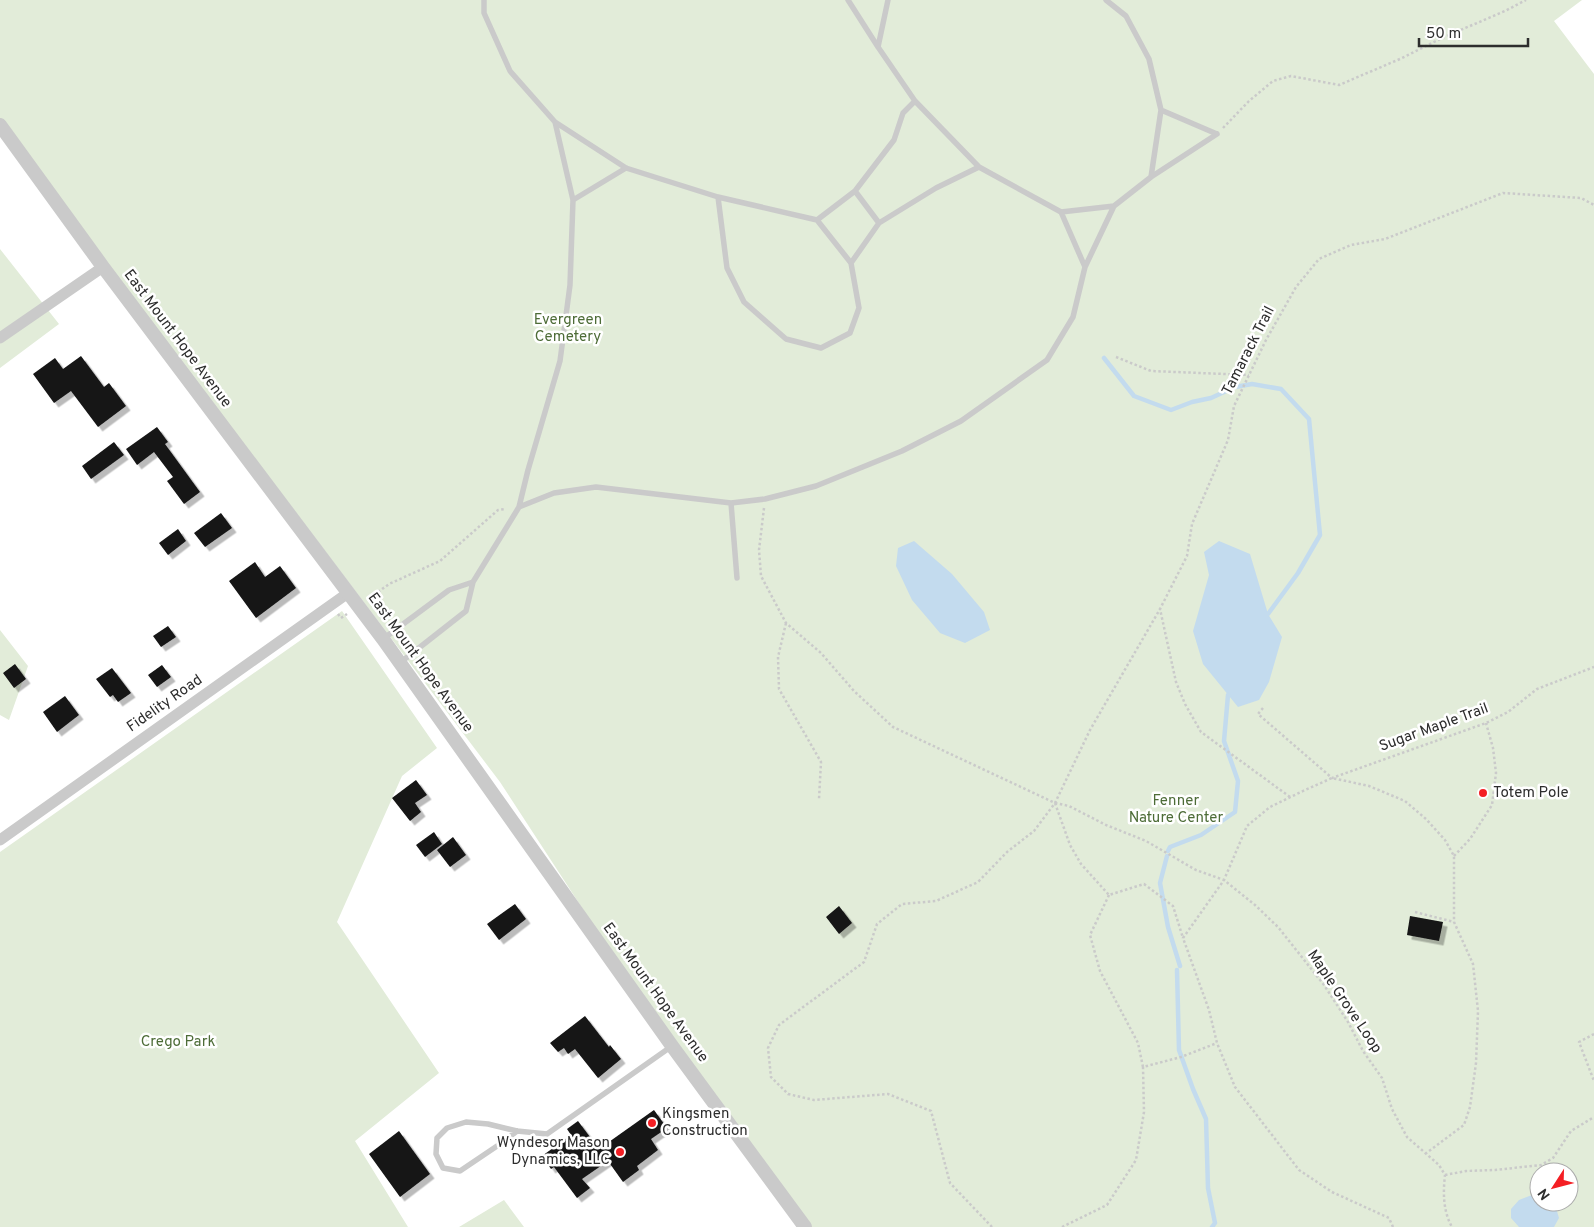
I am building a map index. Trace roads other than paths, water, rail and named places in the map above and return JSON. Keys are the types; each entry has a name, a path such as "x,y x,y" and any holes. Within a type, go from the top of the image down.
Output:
{"street":[{"name":"East Mount Hope Avenue","path":"0,125 103,267 383,639 672,1046 805,1227"},
{"path":"0,338 103,267"},
{"name":"Fidelity Road","path":"0,840 348,593"}],"lane":[{"path":"484,0 484,13 510,71 555,122 626,168 718,197 817,220 851,263 859,308 850,333 821,348 786,339 744,302 727,268 718,197"},
{"path":"848,0 915,101 979,167 1061,212 1114,206"},
{"path":"878,47 888,0"},
{"path":"1106,0 1126,16 1150,59 1161,110 1152,177"},
{"path":"817,220 855,191 894,140 903,113 915,101"},
{"path":"519,507 554,493 596,487 730,503 765,499 816,486 902,451 961,421 1047,360 1073,317 1084,267 1114,206 1152,177 1217,134 1161,110"},
{"path":"400,663 466,611 473,582 519,507 560,361 570,284 573,200 555,122"},
{"path":"851,263 879,223 936,188 979,167"},
{"path":"573,200 626,168"},
{"path":"855,191 879,223"},
{"path":"1061,212 1084,267"},
{"path":"730,503 737,578"},
{"path":"383,639 449,590 473,582"},
{"path":"517,1131 504,1142 460,1171 443,1168 436,1154 437,1138 447,1128 466,1122 547,1134 672,1046"}],"water":[{"path":"914,541 952,574 984,612 990,630 965,643 940,633 912,600 896,566 898,548"},
{"path":"1219,541 1250,554 1268,614 1282,637 1269,682 1259,700 1238,707 1203,664 1193,631 1209,575 1204,552"},
{"path":"1529,1196 1529,1212 1557,1212 1559,1218 1554,1227 1519,1227 1511,1218 1511,1209 1519,1200"}],"waterway":[{"path":"1104,358 1134,396 1171,410 1192,402 1211,398 1235,387 1252,384 1281,389 1309,419 1320,535 1298,573 1268,614"},
{"path":"1168,851 1170,847 1201,835 1235,812 1238,781 1224,741 1228,695"},
{"path":"1167,856 1160,883 1168,927 1180,966"},
{"path":"1177,970 1179,1050 1206,1119 1208,1188 1215,1223 1212,1227"}],"place":[{"name":"Totem Pole","path":"1483,793"},
{"name":"Kingsmen Construction","path":"652,1123"},
{"name":"Wyndesor Mason Dynamics, LLC","path":"620,1152"}],"park label":[{"name":"Evergreen Cemetery","path":"568,328"},
{"name":"Fenner Nature Center","path":"1176,810"},
{"name":"Crego Park","path":"178,1042"}]}
